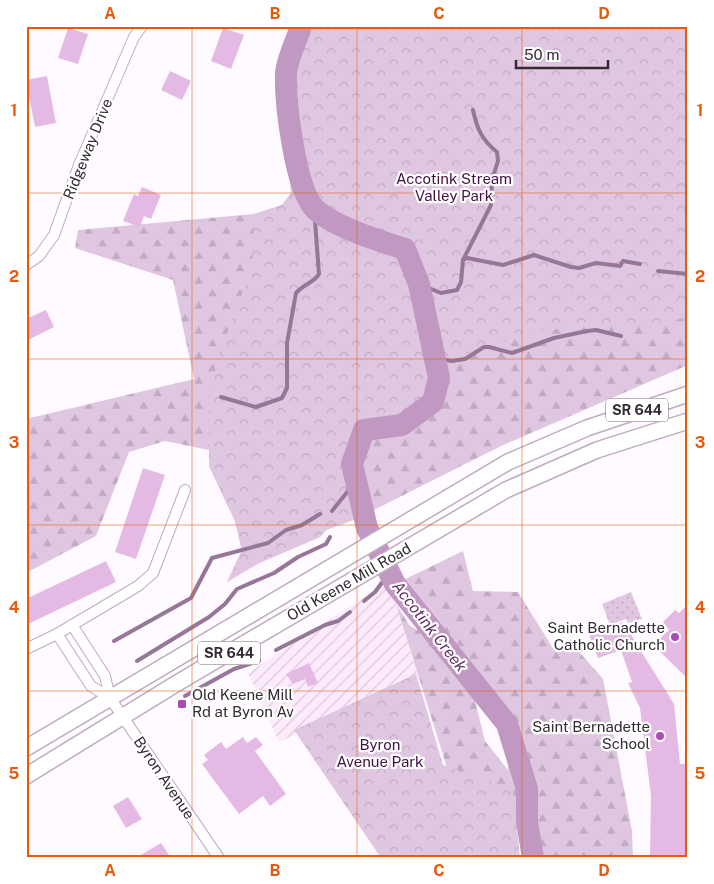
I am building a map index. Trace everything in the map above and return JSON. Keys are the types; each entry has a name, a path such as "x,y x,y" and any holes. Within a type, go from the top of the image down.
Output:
{"main road":[{"name":"Old Keene Mill Road","path":"26,748 516,458 587,428 688,394"},
{"name":"Old Keene Mill Road","path":"26,776 506,490 546,471 606,447 688,421"}],"street":[{"name":"Ridgeway Drive","path":"26,265 39,256 54,235 94,129 134,37 142,26"},
{"path":"26,649 72,625 138,586 153,573 185,490"},
{"path":"72,625 104,676 110,698"},
{"path":"56,634 91,686 110,698"},
{"name":"Byron Avenue","path":"110,698 219,858"}],"shaded area":[{"path":"385,584 396,604 419,679 279,742 248,673"}],"green space":[{"name":"Accotink Stream Valley Park","path":"296,26 688,26 688,365 501,446 356,519 326,530 320,537 259,563 227,582 242,550 235,521 209,466 209,450 165,441 129,452 96,536 26,573 26,419 194,379 173,280 75,248 78,230 254,214 282,205 291,193 280,63"},
{"name":"Accotink Stream Valley Park","path":"296,26 688,26 688,319 543,330 428,365 428,401 360,449 356,519 326,530 320,537 259,563 227,582 242,551 235,521 209,466 209,395 220,352 252,267 254,214 282,205 291,193 280,63"},
{"path":"463,551 473,591 518,592 554,650 568,639 603,679 632,831 633,858 525,858 523,843 508,792 448,771 396,604 410,626 436,640 395,584","holes":["467,668 507,724 508,770 485,741"]},
{"path":"631,592 642,619 628,623 626,619 610,625 602,604"},
{"name":"Byron Avenue Park","path":"416,674 443,765 513,789 520,858 381,858 294,730"}],"building":[{"path":"68,28 88,34 78,64 58,58"},
{"path":"223,28 244,35 231,69 211,61"},
{"path":"170,71 191,81 182,100 161,90"},
{"path":"47,76 56,123 35,127 26,80"},
{"path":"142,187 161,195 151,219 144,216 140,227 123,221 134,194 138,196"},
{"path":"46,310 54,327 26,341 26,319"},
{"path":"143,468 165,475 136,559 115,552"},
{"path":"106,561 116,582 26,625 26,599"},
{"name":"Saint Bernadette Catholic Church","path":"688,604 688,679 653,645 669,630 663,622 675,610 679,613"},
{"path":"623,622 674,704 680,764 688,764 688,858 650,858 651,796 640,708 628,683 632,682 621,650 598,658 589,635"},
{"path":"309,663 318,683 308,687 305,679 293,684 286,674"},
{"path":"243,737 247,743 256,737 263,745 255,751 286,794 270,806 263,796 239,814 202,764 208,760 204,755 221,742 226,749"},
{"path":"128,797 142,819 126,828 113,806"},
{"path":"161,843 171,858 136,858"}],"waterway":[{"name":"Accotink Creek","path":"301,26 290,56 286,73 286,86 289,124 297,165 308,199 315,209 334,222 358,233 405,249 419,284 439,378 433,402 402,425 364,430 352,464 367,528 395,584 507,724 527,789 527,822 533,858"},
{"path":"419,284 441,293 457,290 461,282 463,260 491,205 492,180 498,161 497,152 481,134 473,110"},
{"path":"221,397 256,407 282,398 287,388 287,343 296,293 319,274 314,208"},
{"path":"463,260 467,258 503,265 534,255 579,268 596,263 620,266 623,261 640,264"},
{"path":"658,271 688,274"},
{"path":"434,358 452,361 465,359 484,347 512,353 554,338 587,331 596,330 621,336"},
{"path":"332,511 356,481"},
{"path":"114,641 191,598 212,558 268,543 286,530 302,525 320,514"},
{"path":"137,661 209,617 225,604 237,589 274,573 298,557 326,544 330,537"},
{"path":"364,601 375,592 389,573"},
{"path":"276,650 325,625 338,621 350,612"},
{"path":"185,696 234,669 259,661"}],"place":[{"name":"Saint Bernadette Catholic Church","path":"675,637"},
{"name":"Old Keene Mill Rd at Byron Av","path":"182,704"},
{"name":"Saint Bernadette School","path":"660,736"}]}
